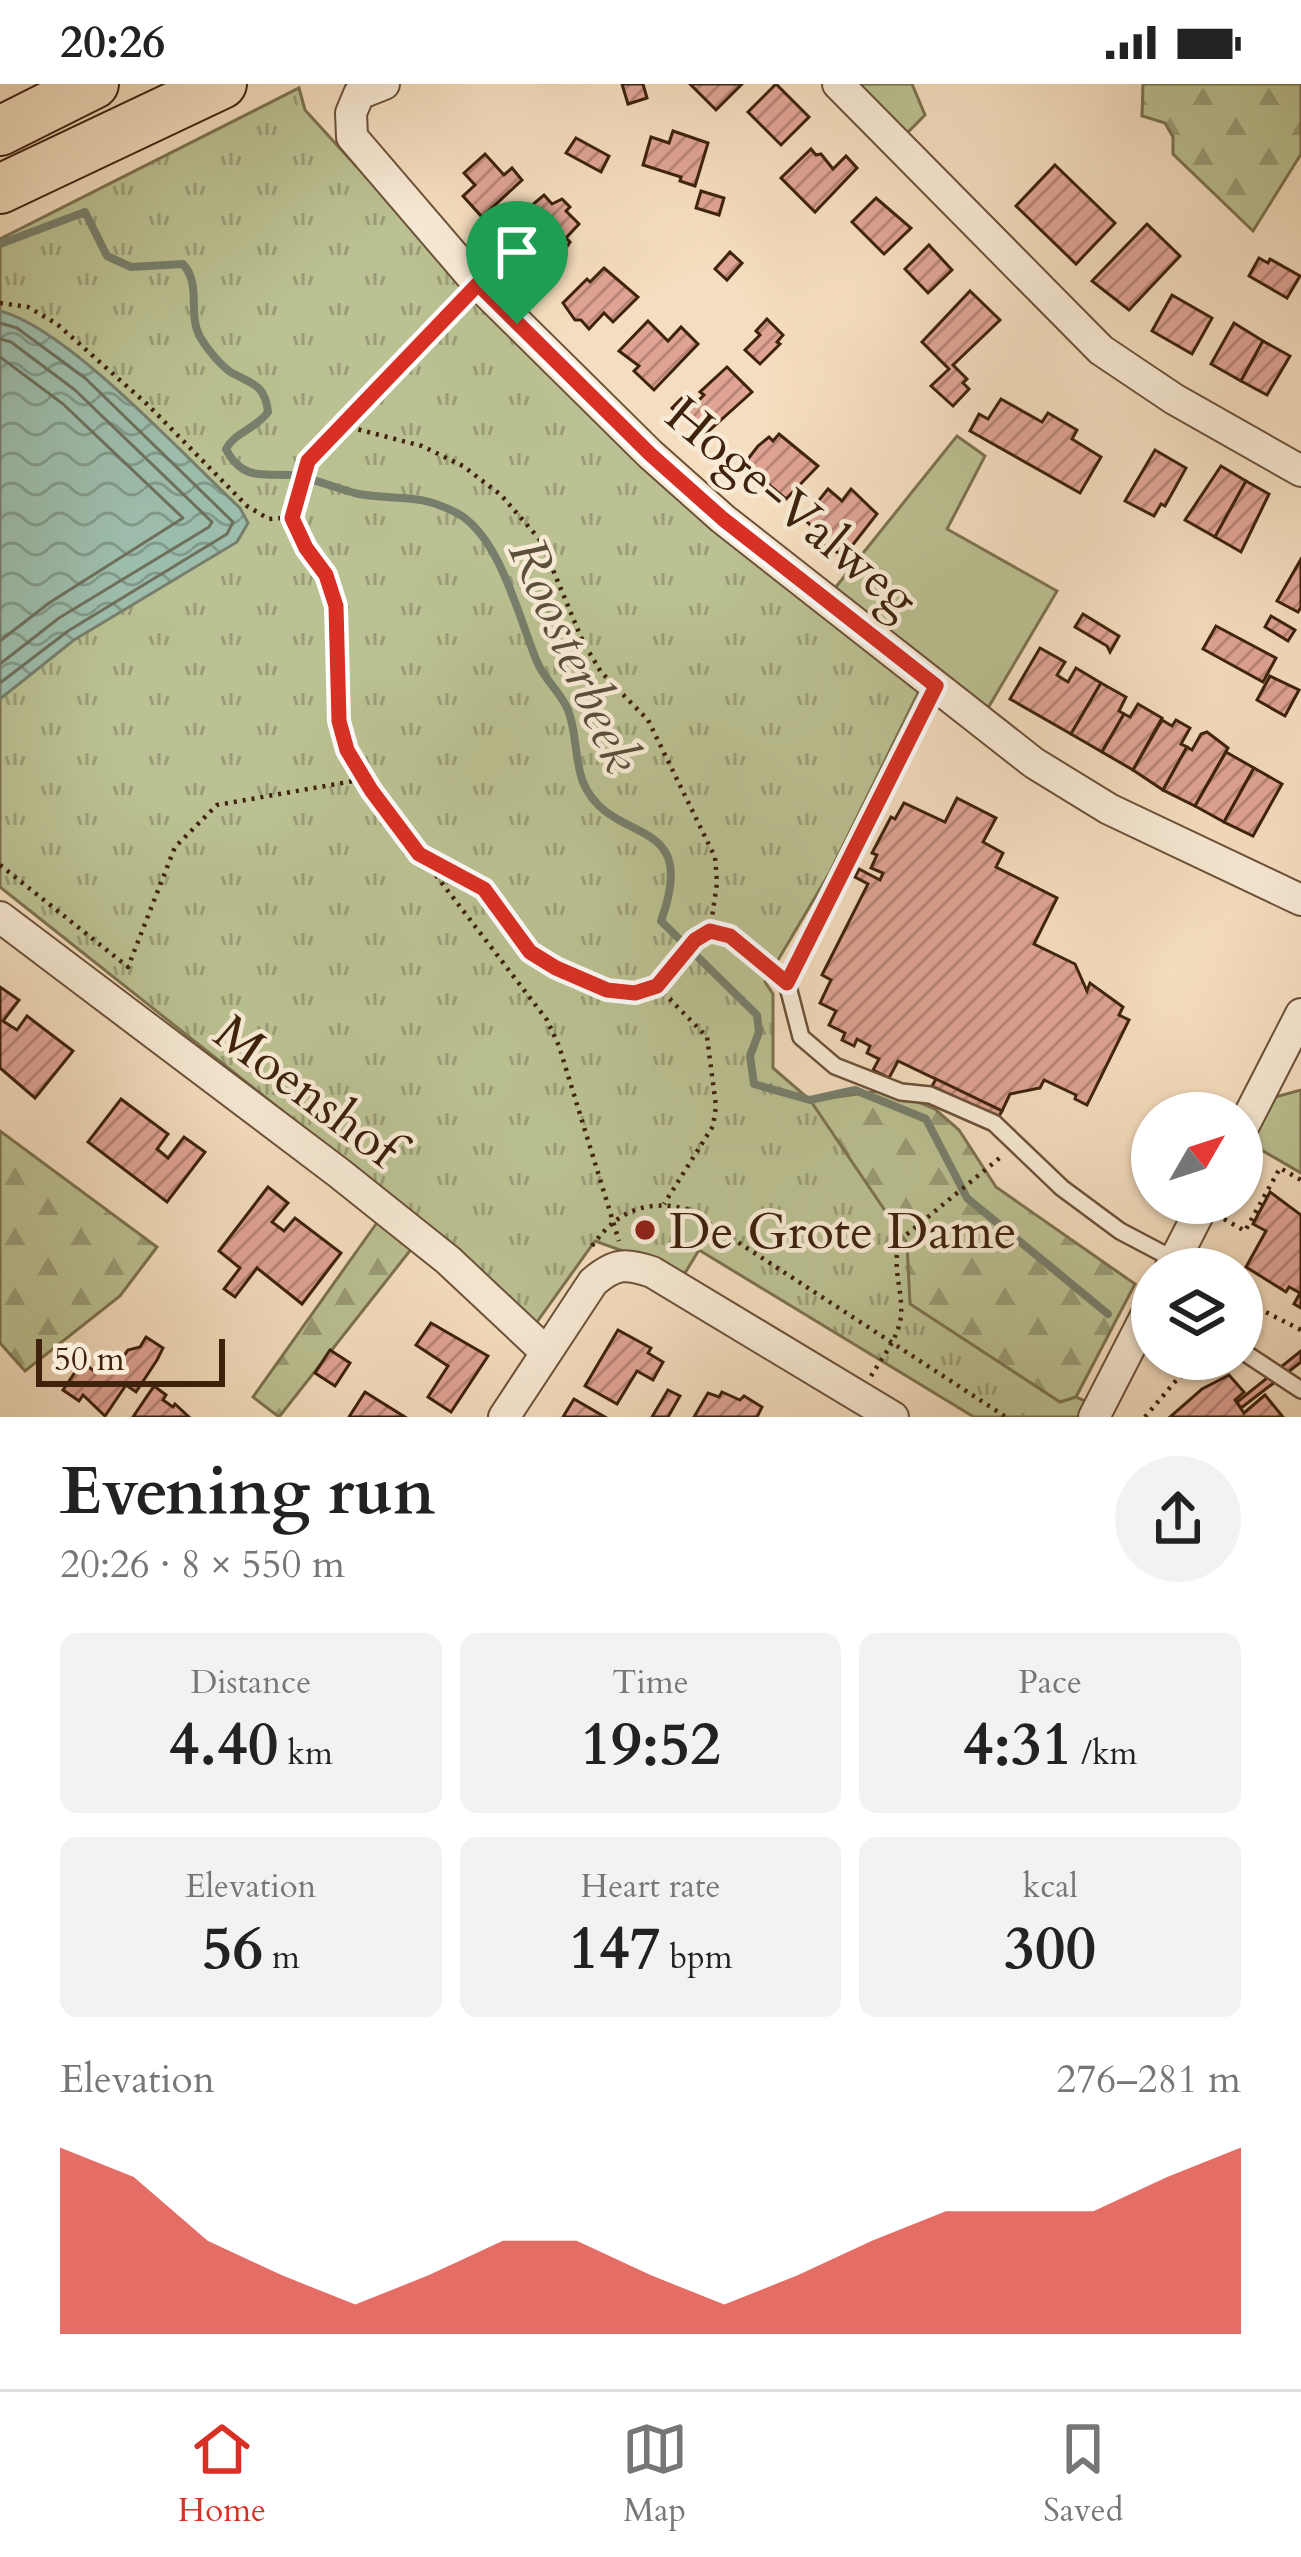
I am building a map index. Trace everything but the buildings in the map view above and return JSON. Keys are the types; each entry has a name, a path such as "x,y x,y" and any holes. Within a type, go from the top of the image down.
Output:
{"highway":[{"path":"0,130 94,84"},
{"path":"0,188 222,84"}],"street":[{"name":"Hoge-Valweg","path":"384,84 359,94 351,113 352,137 478,284 650,454 723,519 1034,763 1109,809 1301,900"},
{"path":"838,84 1101,350 1174,399 1301,471"},
{"name":"Moenshof","path":"0,917 339,1172 448,1260 545,1352"},
{"path":"1261,1092 1301,1014"},
{"path":"504,1417 593,1282 626,1263 652,1272 893,1417"},
{"path":"1094,1417 1131,1345"}],"lane":[{"path":"936,686 787,983 794,1021 801,1037 835,1066 901,1092 930,1095 994,1123 1062,1188 1146,1248"},
{"path":"1263,1365 1301,1390"}],"path":[{"path":"478,284 308,461 292,518 326,575 336,606 339,721 347,750 419,854 547,1020 626,1263"},
{"path":"0,303 28,307 57,324 148,405 247,506 269,519 292,518"},
{"path":"341,425 422,446 463,466 541,541 583,642 602,672 648,720 715,857 717,884 710,931"},
{"path":"0,865 128,967 175,847 217,805 365,779"},
{"path":"419,854 484,889 530,952 607,990 635,993 657,986 695,940 710,931 730,936 787,983"},
{"path":"657,986 706,1037 716,1106 713,1126 664,1204"},
{"path":"859,1396 892,1342 901,1316 895,1254 900,1240 994,1166 1014,1140"},
{"path":"1263,1199 1280,1168 1301,1180"},
{"path":"1263,1311 1301,1330"},
{"path":"1145,1417 1176,1380"}],"green space":[{"path":"859,84 912,84 925,115 907,133"},
{"path":"1143,84 1301,84 1301,154 1253,231 1173,154 1173,137 1165,123 1142,116"},
{"path":"299,88 305,110 473,294 921,687 830,872 765,982 773,994 773,1068 810,1100 907,1243 910,1304 1060,1402 1076,1397 1088,1402 1081,1417 974,1417 699,1250 685,1273 595,1241 534,1326 430,1228 0,887 0,239"},
{"path":"957,436 985,456 947,529 1057,591 988,708 831,593"},
{"path":"1301,1090 1301,1173 1263,1151 1263,1120 1275,1097"},
{"path":"879,1091 897,1093 935,1109 959,1130 996,1187 1131,1281 1131,1292 1076,1397 1060,1403 910,1304 796,1109 815,1100"},
{"path":"0,1131 157,1247 120,1296 25,1371 0,1343"},
{"path":"381,1217 416,1243 279,1417 253,1397"}],"water":[{"path":"0,311 59,342 91,368 240,508 248,523 237,542 74,640 0,699"}],"waterway":[{"name":"Roosterbeek","path":"0,244 85,212 107,256 131,267 183,264 192,281 200,337 223,366 257,386 266,403 268,412 263,418 226,449 238,465 255,473 297,476 359,494 430,502 472,525 497,560 538,664 568,710 583,782 612,816 661,846 669,862 670,886 661,921 757,1015 759,1032 750,1056 754,1084 810,1100 855,1090 926,1119 967,1198 1108,1314"}],"place":[{"name":"De Grote Dame","path":"645,1230"}],"route":[{"path":"478,284 517,324 723,519 936,686 787,983 730,936 710,931 695,940 657,986 635,993 607,990 556,968 530,952 484,889 419,854 347,750 339,721 336,606 326,575 292,518 308,461 478,284"}]}
